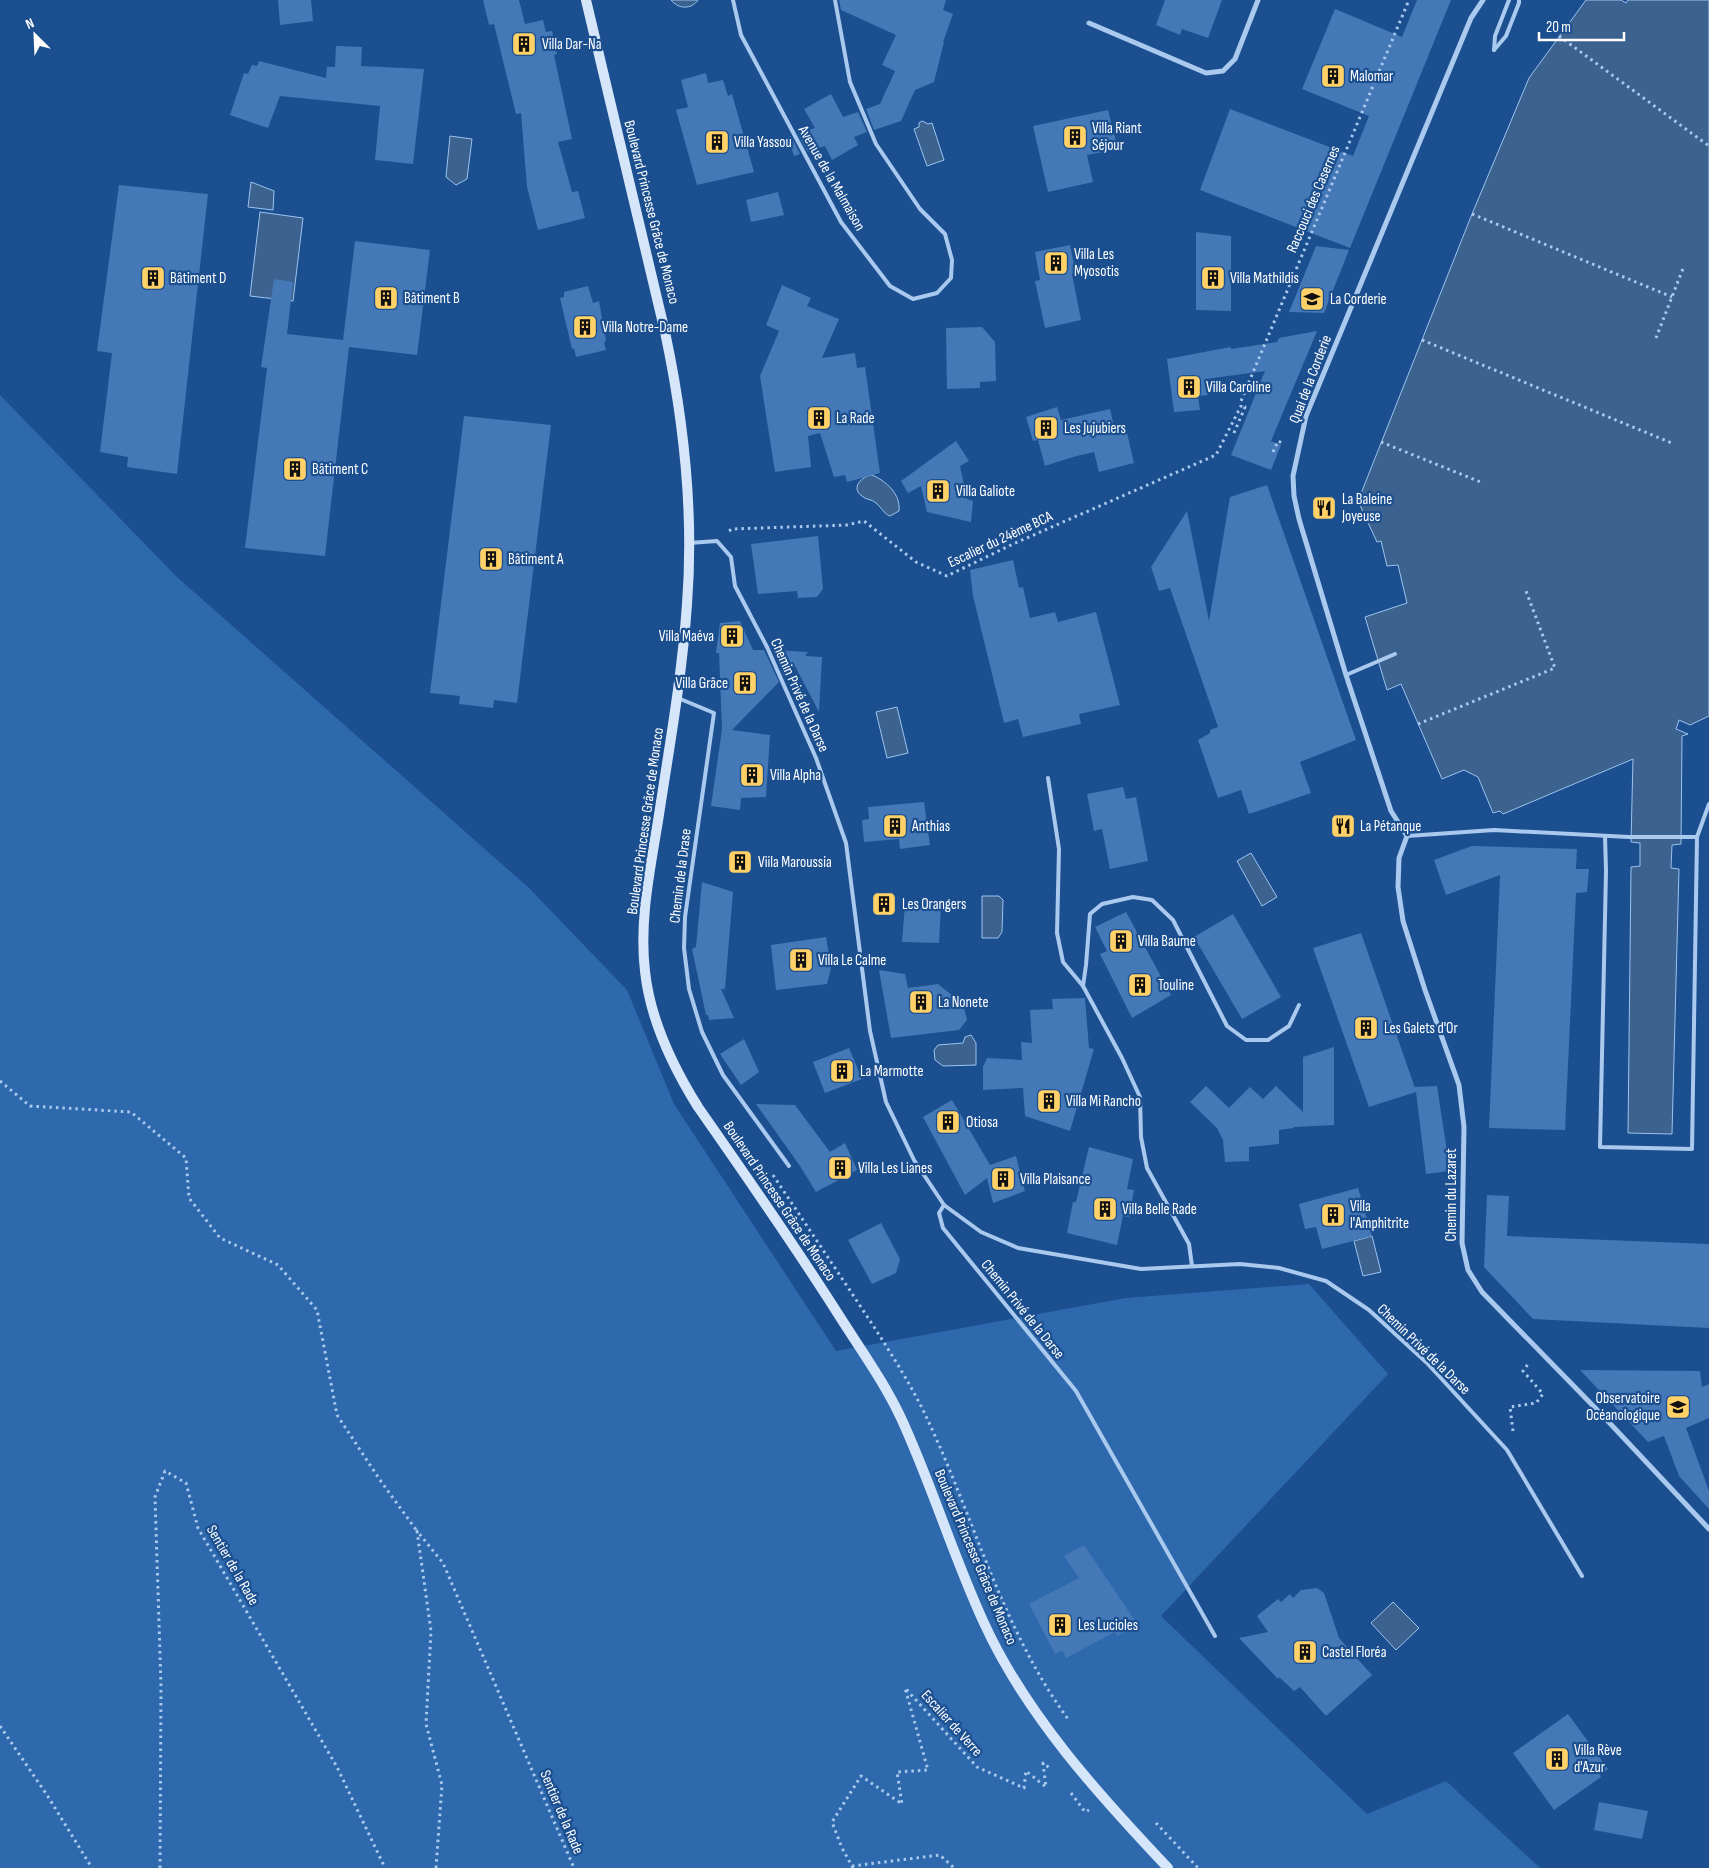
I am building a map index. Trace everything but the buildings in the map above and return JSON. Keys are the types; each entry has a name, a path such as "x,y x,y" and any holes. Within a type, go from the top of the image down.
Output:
{"main road":[{"name":"Boulevard Princesse Grâce de Monaco","path":"586,0 676,381 683,431 688,498 687,603 678,698 651,864 644,940 644,972 660,1034 698,1107 801,1255 876,1373 901,1418 984,1623 1009,1671 1044,1723 1104,1798 1168,1868"}],"street":[{"path":"1089,23 1206,73 1223,70 1235,59 1258,0"},
{"name":"Quai de la Corderie","path":"1407,836 1392,811 1346,675 1299,519 1294,496 1293,476 1306,416 1471,18 1483,0"},
{"name":"Chemin du Lazaret","path":"1407,836 1399,858 1398,887 1403,921 1459,1085 1464,1127 1462,1243 1468,1270 1482,1292 1623,1437 1709,1529"}],"lane":[{"name":"Avenue de la Malmaison","path":"733,0 741,35 841,222 890,286 913,298 937,293 951,278 952,260 946,234 920,209 876,144 850,82 834,0"},
{"path":"1509,0 1495,36 1494,50 1506,36 1519,3 1518,0"},
{"path":"688,544 717,541"},
{"name":"Chemin Privé de la Darse","path":"717,541 731,557 735,586 766,646 816,758 846,843 870,1031 886,1102 914,1160 944,1205 981,1232 1018,1248 1141,1269 1240,1264 1279,1268 1326,1282 1369,1310 1427,1363 1507,1450 1582,1576"},
{"path":"1346,675 1395,654"},
{"name":"Chemin de la Drase","path":"678,698 714,712 685,917 684,948 689,989 702,1032 723,1075 790,1166"},
{"path":"1048,778 1059,850 1057,933 1063,962 1082,986 1122,1058 1140,1097 1141,1137 1146,1168 1189,1244 1192,1266"},
{"path":"1605,836 1606,870 1600,1147 1692,1150 1697,837 1709,804"},
{"path":"1407,836 1494,830 1629,837 1697,837"},
{"path":"1082,986 1086,965 1090,914 1102,904 1133,897 1152,900 1173,920 1227,1026 1246,1040 1268,1040 1289,1026 1299,1005"},
{"name":"Chemin Privé de la Darse","path":"944,1205 939,1213 943,1228 1076,1391 1215,1636"}],"path":[{"name":"Raccouci des Casernes","path":"1241,406 1244,392 1409,0"},
{"path":"1560,36 1709,146"},
{"path":"1472,214 1672,297"},
{"path":"1656,338 1684,266"},
{"path":"1422,340 1674,444"},
{"path":"1234,433 1245,408 1241,406"},
{"name":"Escalier du 24ème BCA","path":"717,541 732,529 847,525 864,521 916,562 947,576 1013,544 1216,455 1241,406"},
{"path":"1273,452 1278,441"},
{"path":"1381,442 1483,483"},
{"path":"1418,724 1555,668 1526,590"},
{"name":"Sentier de la Rade","path":"0,1081 30,1106 131,1112 186,1158 189,1198 220,1238 278,1265 317,1310 337,1414 380,1480 443,1563 574,1868"},
{"path":"768,1169 897,1361 922,1408 946,1460 1009,1613 1032,1660 1069,1720"},
{"path":"1507,1450 1515,1443 1510,1408 1536,1404 1543,1394 1523,1371"},
{"name":"Sentier de la Rade","path":"160,1868 161,1686 155,1497 165,1471 186,1483 198,1528 337,1767 385,1868"},
{"path":"417,1531 431,1631 426,1724 442,1784 436,1868"},
{"name":"Escalier de Verre","path":"853,1867 842,1848 832,1822 861,1776 902,1804 897,1772 928,1770 905,1688 977,1767 1024,1788 1026,1771 1046,1787 1043,1763 1054,1771"},
{"path":"0,1726 47,1794 92,1868"},
{"path":"1153,1820 1198,1868"},
{"path":"853,1867 940,1855 954,1868"}],"shaded area":[{"path":"671,0 698,0 688,7 681,7"},
{"path":"1586,0 1621,0 1626,3 1628,0 1709,0 1709,716 1690,725 1679,720 1676,729 1688,734 1682,736 1681,844 1672,845 1671,868 1679,869 1672,1134 1628,1133 1631,867 1640,866 1640,843 1631,842 1633,759 1503,814 1500,811 1493,813 1478,777 1464,770 1442,779 1401,684 1387,690 1365,617 1407,603 1398,565 1387,566 1381,541 1377,542 1358,501 1472,214 1529,78"},
{"path":"922,121 928,124 932,123 944,160 927,166 914,129 919,127 919,123"},
{"path":"450,136 472,139 467,179 456,185 446,177"},
{"path":"251,182 274,191 273,210 248,207"},
{"path":"260,212 303,218 293,301 250,296"},
{"path":"0,395 177,577 529,888 627,990 674,1104 836,1351 1126,1298 1309,1284 1388,1374 1161,1616 1367,1814 1446,1781 1540,1868 0,1868"},
{"path":"872,475 887,485 895,494 898,499 899,511 890,516 874,502 859,493 857,486 861,480"},
{"path":"897,707 908,753 887,758 876,712"},
{"path":"1251,853 1277,897 1262,906 1237,861"},
{"path":"982,896 999,896 1003,900 1002,932 998,938 982,938"},
{"path":"971,1035 976,1043 976,1065 943,1066 935,1060 934,1050 938,1045 963,1043 965,1037"},
{"path":"1372,1236 1381,1272 1363,1276 1354,1241"},
{"path":"1393,1602 1419,1628 1396,1650 1371,1623"}],"place":[{"name":"Villa Dar-Na","path":"524,44"},
{"name":"Malomar","path":"1333,76"},
{"name":"Villa Riant Séjour","path":"1075,137"},
{"name":"Villa Yassou","path":"717,142"},
{"name":"Villa Les Myosotis","path":"1056,263"},
{"name":"Bâtiment D","path":"153,278"},
{"name":"Villa Mathildis","path":"1213,278"},
{"name":"Bâtiment B","path":"386,298"},
{"name":"La Corderie","path":"1312,299"},
{"name":"Villa Notre-Dame","path":"585,327"},
{"name":"Villa Caroline","path":"1189,387"},
{"name":"La Rade","path":"819,418"},
{"name":"Les Jujubiers","path":"1046,428"},
{"name":"Bâtiment C","path":"295,469"},
{"name":"Villa Galiote","path":"938,491"},
{"name":"La Baleine Joyeuse","path":"1324,508"},
{"name":"Bâtiment A","path":"491,559"},
{"name":"Villa Maéva","path":"732,636"},
{"name":"Villa Grâce","path":"745,683"},
{"name":"Villa Alpha","path":"752,775"},
{"name":"Anthias","path":"895,826"},
{"name":"La Pétanque","path":"1343,826"},
{"name":"Viila Maroussia","path":"740,862"},
{"name":"Les Orangers","path":"884,904"},
{"name":"Villa Baume","path":"1121,941"},
{"name":"Villa Le Calme","path":"801,960"},
{"name":"Touline","path":"1140,985"},
{"name":"La Nonete","path":"921,1002"},
{"name":"Les Galets d'Or","path":"1366,1028"},
{"name":"La Marmotte","path":"842,1071"},
{"name":"Villa Mi Rancho","path":"1049,1101"},
{"name":"Otiosa","path":"948,1122"},
{"name":"Villa Les Lianes","path":"840,1168"},
{"name":"Villa Plaisance","path":"1003,1179"},
{"name":"Villa Belle Rade","path":"1105,1209"},
{"name":"Villa l'Amphitrite","path":"1333,1215"},
{"name":"Observatoire Océanologique","path":"1678,1407"},
{"name":"Les Lucioles","path":"1060,1625"},
{"name":"Castel Floréa","path":"1305,1652"},
{"name":"Villa Rève d'Azur","path":"1557,1759"}]}
